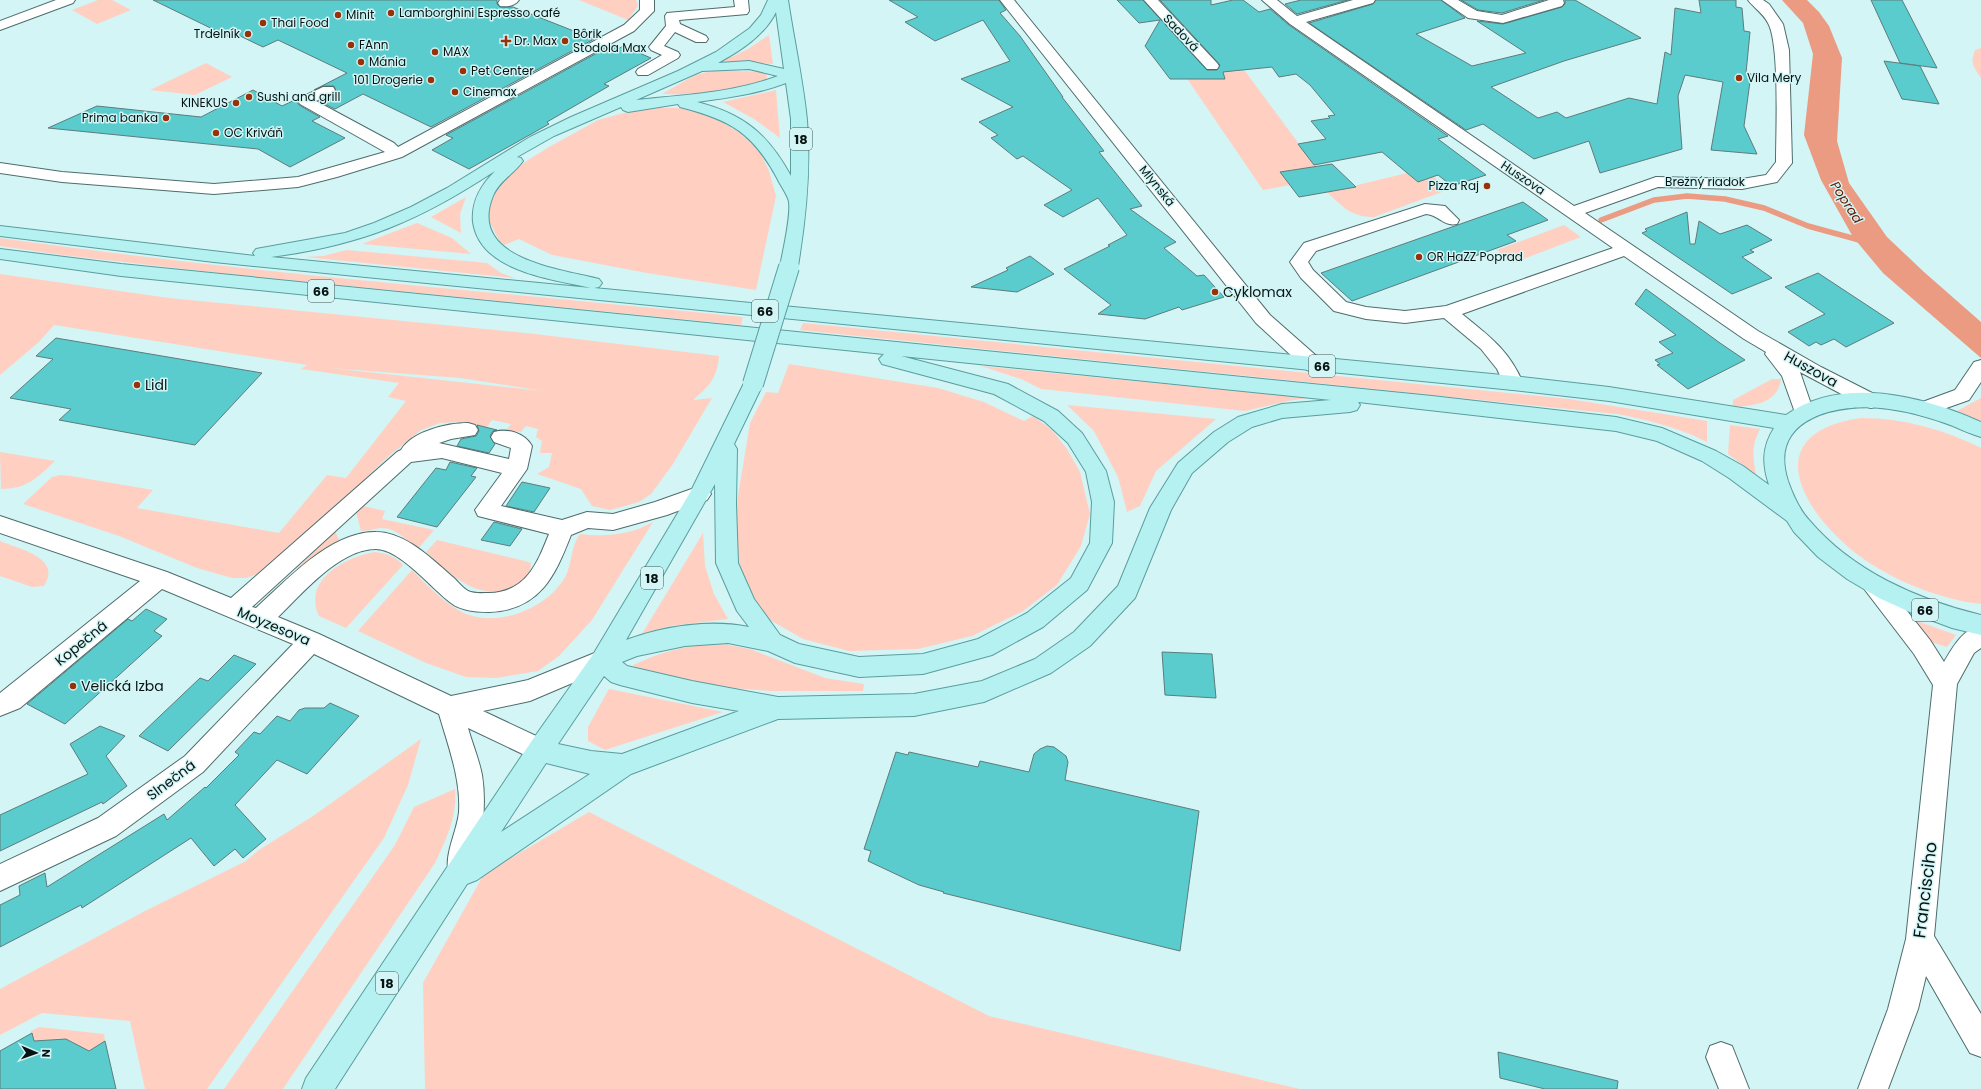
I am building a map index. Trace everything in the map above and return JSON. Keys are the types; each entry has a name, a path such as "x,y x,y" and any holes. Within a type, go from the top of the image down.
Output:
{"main road":[{"path":"214,257 317,245 378,228 416,211 452,191 492,164 535,140 697,69 738,44 760,26 773,8 775,0"},
{"name":"18","path":"317,1089 458,878 540,750 602,660 700,494 727,442 753,384 789,266 798,202 800,138 793,75 781,0"},
{"path":"697,69 732,65 749,65 793,75"},
{"path":"676,302 543,272 508,258 487,239 481,224 480,214 483,201 490,186 520,157 576,126 634,105 669,102 745,91 793,75"},
{"path":"669,102 707,109 726,117 749,131 764,145 798,202"},
{"name":"66","path":"0,231 214,257 1314,365 1513,383 1796,418"},
{"name":"66","path":"0,254 121,270 1432,402 1616,424 1662,435 1709,456 1729,468 1795,516"},
{"path":"812,340 981,383 1014,395 1051,416 1075,438 1096,471 1104,502 1101,543 1079,584 1035,620 984,648 923,664 859,667 795,653 772,642 728,633 685,636 634,647 602,660 620,675 692,692 778,708 914,705 984,691 1043,666 1082,639 1128,591 1161,508 1185,468 1221,437 1245,422 1282,411 1327,406 1432,402"},
{"name":"66","path":"1981,430 1924,409 1871,401 1846,401 1823,405 1796,418 1783,430 1776,443 1774,468 1780,491 1795,516 1827,552 1873,584 1918,607 1942,616 1981,625"},
{"path":"727,442 725,504 727,563 745,604 772,642"},
{"path":"458,878 549,814 622,766 778,708"},
{"path":"540,750 558,757 599,764 622,766"}],"street":[{"path":"0,26 68,0"},
{"path":"0,168 62,177 214,189 298,182 332,174 396,154 622,32 647,11 648,0"},
{"path":"639,19 742,11 741,0"},
{"name":"Mlynská","path":"1006,0 1263,319 1286,342 1298,350 1314,365"},
{"name":"Sadová","path":"1151,0 1212,66"},
{"name":"Huszova","path":"1269,0 1295,21 1752,335 1814,372 1871,401"},
{"path":"1295,21 1368,0"},
{"path":"1449,0 1472,15 1503,19 1557,3 1556,0"},
{"name":"Brežný riadok","path":"1572,212 1656,182 1742,184 1771,179 1784,163 1782,50 1776,24 1764,7 1755,0"},
{"path":"672,16 701,39"},
{"path":"643,72 673,54 656,47 672,16"},
{"path":"328,90 305,101 388,146 396,154"},
{"path":"1451,220 1439,210 1425,209 1310,247 1299,262 1307,274 1340,307 1366,313 1405,318 1448,312 1627,249"},
{"path":"1448,312 1488,346 1506,366 1513,383"},
{"name":"Huszova","path":"1752,335 1777,357 1791,374 1796,418"},
{"path":"1924,409 1962,395 1981,367"},
{"path":"234,609 404,457 428,438 452,430 468,430"},
{"path":"501,437 515,440 522,446 517,469 486,510 562,529 587,520 614,522 659,510 700,494"},
{"path":"404,457 421,452 442,450 517,469"},
{"name":"Moyzesova","path":"0,524 159,578 311,641 540,750"},
{"path":"259,620 327,557 348,545 376,540 399,546 462,599 487,603 510,601 532,589 546,569 562,529"},
{"name":"Kopečná","path":"0,705 11,700 159,578"},
{"path":"1873,584 1922,647 1945,683"},
{"name":"Francisciho","path":"1873,1089 1903,1008 1920,939 1945,683 1966,646 1981,634"},
{"name":"Slnečná","path":"0,878 108,827 194,764 311,641"},
{"path":"458,878 472,812 469,774 449,708 530,690 602,660"},
{"path":"1920,939 1981,1042"},
{"path":"1721,1057 1734,1089"}],"shaded area":[{"path":"98,0 112,0 131,10 97,24 72,10"},
{"path":"579,0 636,0 638,6 628,20"},
{"path":"769,35 773,64 723,61 748,49"},
{"path":"1981,48 1981,78 1974,67 1973,58 1975,50"},
{"path":"206,63 232,77 195,95 150,90"},
{"path":"717,70 766,72 767,81 707,95 662,94 695,75"},
{"path":"1245,71 1316,167 1337,190 1407,173 1418,182 1434,177 1450,189 1374,217 1366,217 1353,213 1343,207 1327,192 1315,194 1296,169 1280,172 1290,185 1263,190 1188,80 1190,75"},
{"path":"776,90 780,138 754,119 723,102"},
{"path":"658,108 688,108 713,117 737,131 758,148 769,171 776,196 756,290 647,273 552,255 519,239 502,246 487,217 492,196 504,175 549,147 598,120 631,111"},
{"path":"466,197 460,214 461,233 431,217"},
{"path":"417,223 452,238 471,254 362,244"},
{"path":"1564,225 1581,237 1513,263 1497,250"},
{"path":"0,238 186,262 279,272 743,317 741,325 229,274 62,255 0,246"},
{"path":"347,250 487,263 501,273 515,278 305,257 323,256"},
{"path":"0,274 169,298 535,334 719,356 714,376 708,386 693,400 712,398 673,464 651,494 639,502 610,510 592,506 581,489 537,474 549,467 552,453 540,453 542,441 536,437 538,429 526,426 521,432 506,430 511,424 492,420 487,427 460,422 440,423 421,430 389,456 289,551 263,572 246,578 232,578 197,568 119,536 23,504 52,477 60,475 71,476 153,490 137,508 279,533 327,475 346,478 406,401 388,397 399,383 301,369 307,365 54,325 39,342 0,375","holes":["330,368 460,378 543,391"]},
{"path":"803,323 1569,399 1707,421 1707,442 1685,432 1663,425 1617,414 800,330"},
{"path":"789,364 938,388 984,402 1024,421 1033,416 1052,430 1067,449 1080,472 1090,514 1081,546 1057,585 1023,611 972,636 918,649 849,651 803,639 770,620 747,589 734,546 738,496 750,423 766,392 778,393"},
{"path":"981,366 1307,398 1245,411 1041,389 1021,379"},
{"path":"1772,379 1781,379 1779,387 1770,399 1749,406 1733,407 1733,400"},
{"path":"1981,398 1981,424 1955,412"},
{"path":"1067,405 1216,419 1156,471 1140,506 1127,512 1118,477 1094,431"},
{"path":"1861,418 1907,422 1952,435 1981,448 1981,604 1966,602 1922,589 1908,584 1881,570 1846,545 1826,525 1810,504 1800,481 1798,460 1807,442 1827,427"},
{"path":"1730,425 1760,429 1754,446 1756,475 1728,454"},
{"path":"0,452 55,461 43,473 25,485 1,489"},
{"path":"363,506 385,511 382,519 434,530 418,549 396,532 386,528 361,531 356,512"},
{"path":"653,522 592,620 559,656 538,671 496,678 466,677 426,663 358,631 412,570 446,602 471,616 486,618 516,614 531,608 544,600 564,579 575,544 580,534 617,534 635,530"},
{"path":"335,531 339,540 325,548 298,572 296,569"},
{"path":"703,533 705,566 714,594 728,619 670,626 642,634"},
{"path":"437,540 525,561 531,563 530,570 527,576 520,583 504,591 492,592 479,590 455,578 426,552"},
{"path":"0,541 27,551 43,562 48,568 48,576 44,586 32,587 0,576"},
{"path":"375,552 397,559 403,565 346,628 319,616 315,603 316,592 321,581 329,572 351,559"},
{"path":"1906,617 1956,635 1947,647 1925,640"},
{"path":"717,643 750,649 825,678 864,684 863,691 770,691 721,687 640,673 633,665 654,656 674,650 695,645"},
{"path":"609,689 723,712 605,750 588,741 588,727"},
{"path":"421,739 408,785 384,838 207,1089 145,1089 130,1021 42,1013 0,1035 0,989 145,911 246,861 259,850 313,816"},
{"path":"455,789 453,818 435,863 283,1089 224,1089 395,845 414,807"},
{"path":"589,812 989,1016 1300,1089 425,1089 423,983 484,874"},
{"path":"39,1027 104,1034 105,1041 83,1054 79,1047 68,1040 48,1040 35,1045 31,1031"}],"water":[{"name":"Poprad","path":"1782,0 1807,0 1819,12 1829,26 1842,58 1837,141 1849,183 1887,237 1981,322 1981,358 1883,273 1853,237 1821,180 1804,135 1813,54 1803,23"}],"building":[{"name":"MAX","path":"153,0 497,0 497,4 500,7 513,7 594,39 431,127 363,94 335,109 319,101 334,94 336,91 334,86 323,86 314,90 347,73 278,40 263,47 238,35 231,38"},
{"path":"889,0 999,0 1006,10 1000,13 1020,36 1062,97 1104,151 1099,152 1142,206 1130,209 1176,242 1164,248 1197,276 1204,275 1224,297 1182,310 1179,307 1145,319 1098,314 1111,305 1064,269 1110,246 1108,245 1127,235 1098,198 1063,217 1044,205 1072,190 1023,156 1017,159 991,138 998,135 979,122 1013,107 961,79 1010,61 983,20 935,41 905,22 918,17"},
{"path":"1117,0 1143,0 1207,70 1217,70 1220,65 1160,0 1211,0 1211,5 1233,0 1243,0 1259,12 1270,9 1289,25 1448,136 1438,139 1486,175 1452,186 1438,175 1418,182 1382,152 1314,165 1298,144 1326,139 1311,121 1330,118 1328,116 1335,115 1310,85 1296,74 1279,77 1272,67 1223,72 1225,79 1170,79 1145,46 1160,20 1139,23"},
{"path":"1301,0 1348,0 1297,14 1285,4"},
{"path":"1376,0 1441,0 1465,18 1416,34 1472,66 1526,53 1477,21 1503,24 1562,7 1565,4 1565,0 1575,0 1641,38 1564,61 1491,87 1538,118 1557,112 1566,118 1629,98 1657,104 1665,52 1671,55 1675,8 1701,13 1699,0 1736,0 1736,7 1742,8 1744,31 1750,32 1746,73 1751,74 1744,126 1757,154 1711,150 1723,82 1685,75 1678,96 1682,149 1600,173 1589,141 1534,159 1483,124 1466,130 1309,23 1373,4"},
{"path":"1461,0 1544,0 1502,13 1478,10"},
{"path":"1871,0 1902,0 1937,68 1900,63"},
{"path":"610,46 618,49 623,46 651,58 604,84 609,86 547,122 549,124 469,169 432,150 453,138 446,135"},
{"path":"1884,61 1920,66 1939,104 1902,99"},
{"name":"OC Kriváň","path":"253,90 282,106 299,98 297,102 299,105 320,117 312,121 345,138 290,167 258,149 48,128 97,106 201,117"},
{"path":"1332,164 1356,187 1299,197 1280,172"},
{"path":"1523,202 1548,220 1507,235 1516,241 1352,301 1321,273"},
{"path":"1687,212 1690,244 1695,244 1699,221 1720,234 1747,225 1772,240 1750,250 1754,252 1742,257 1772,278 1732,294 1642,233 1647,231 1645,229"},
{"path":"1030,256 1054,274 1017,292 971,287 1008,270 1006,268"},
{"path":"1818,273 1894,323 1846,347 1834,339 1821,345 1816,342 1809,346 1788,332 1825,314 1785,287"},
{"path":"1646,289 1745,360 1688,389 1657,365 1660,364 1655,360 1673,353 1659,342 1676,335 1635,304"},
{"name":"Lidl","path":"56,338 262,373 195,445 59,420 71,409 10,398 53,359 36,356"},
{"path":"477,425 497,430 493,431 490,436 495,444 489,453 457,446 461,439 476,436 479,431"},
{"path":"450,462 477,468 471,476 476,477 437,527 397,517 436,468 446,470"},
{"path":"522,482 550,488 534,512 506,506"},
{"path":"494,522 522,529 510,546 481,540"},
{"path":"146,609 167,619 154,631 162,636 65,724 27,704 128,619 132,621"},
{"path":"1162,652 1212,654 1216,698 1165,695"},
{"path":"234,655 256,664 168,751 139,736 200,678 208,681"},
{"path":"330,703 359,716 307,774 277,760 235,805 266,839 243,858 235,849 214,866 191,838 82,908 81,905 0,947 0,905 20,895 19,886 45,873 47,887 164,814 167,820 205,787 206,788 239,755 235,752 254,732 260,734 277,716 290,721 299,710 305,708 324,708"},
{"path":"100,726 125,736 106,756 127,786 103,804 102,802 0,851 0,815 88,774 70,744"},
{"path":"1047,746 1054,747 1066,756 1068,762 1065,780 1199,811 1180,951 943,893 944,892 919,885 868,861 871,851 864,849 896,752 908,755 909,752 978,767 980,761 1029,772 1034,754"},
{"path":"32,1033 34,1041 66,1039 89,1051 105,1041 116,1089 0,1089 0,1051"},
{"path":"1498,1052 1618,1081 1617,1089 1545,1089 1500,1078"}],"waterway":[{"path":"1601,220 1654,200 1687,196 1725,199 1764,208 1808,226 1863,241"}],"place":[{"name":"Lamborghini Espresso café","path":"391,13"},
{"name":"Minit","path":"338,15"},
{"name":"Thai Food","path":"263,23"},
{"name":"Trdelník","path":"248,34"},
{"name":"Dr. Max","path":"506,41"},
{"name":"Bôrik Stodola Max","path":"565,41"},
{"name":"FAnn","path":"351,45"},
{"name":"MAX","path":"435,52"},
{"name":"Mánia","path":"361,62"},
{"name":"Pet Center","path":"463,71"},
{"name":"Vila Mery","path":"1739,78"},
{"name":"101 Drogerie","path":"431,80"},
{"name":"Cinemax","path":"455,92"},
{"name":"Sushi and grill","path":"249,97"},
{"name":"KINEKUS","path":"236,103"},
{"name":"Prima banka","path":"166,118"},
{"name":"OC Kriváň","path":"216,133"},
{"name":"Pizza Raj","path":"1487,186"},
{"name":"OR HaZZ Poprad","path":"1419,257"},
{"name":"Cyklomax","path":"1215,292"},
{"name":"Lidl","path":"137,385"},
{"name":"Velická Izba","path":"73,686"}]}
